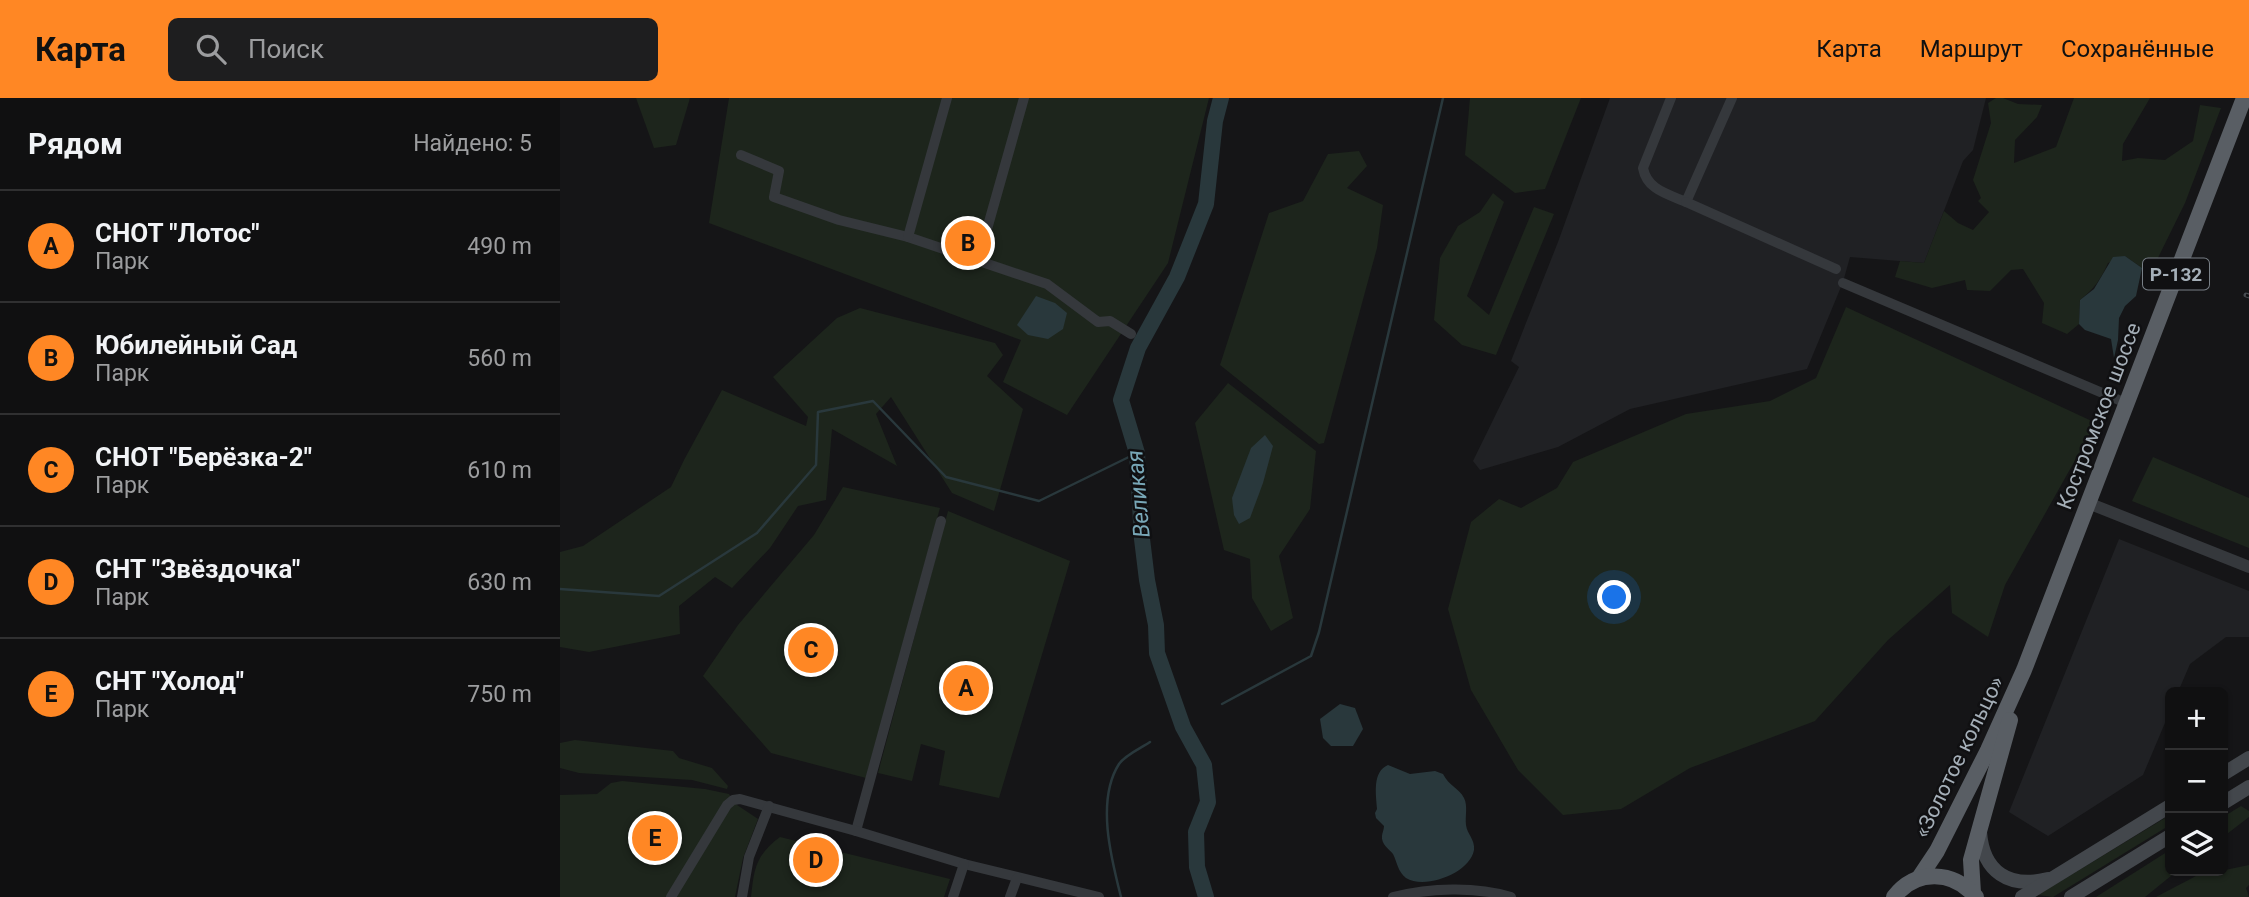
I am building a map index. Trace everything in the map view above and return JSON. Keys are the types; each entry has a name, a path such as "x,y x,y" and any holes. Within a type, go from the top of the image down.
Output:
{"highway":[{"name":"Костромское шоссе","path":"2024,670 2244,98"},
{"name":"«Золотое кольцо»","path":"1974,895 1970,869 2024,670"},
{"name":"«Золотое кольцо»","path":"1919,878 1937,851 1988,750 2024,670"},
{"name":"«Золотое кольцо»","path":"1894,897 1906,885 1919,878 1933,876 1948,877 1961,883 1974,895"}],"main road":[{"path":"2228,771 2249,758"},
{"path":"2228,800 2249,787"},
{"path":"2022,897 2165,809"},
{"path":"1980,829 1985,857 1993,869 2005,877 2020,882 2034,882 2062,873"},
{"path":"2071,897 2165,838"}],"street":[{"path":"908,237 947,98"},
{"path":"978,261 1024,98"},
{"path":"1671,98 1643,168 1650,186 1836,269"},
{"path":"1686,202 1732,98"},
{"path":"741,155 779,172 774,197 839,220 908,237 1047,284 1098,322 1110,321 1132,334"},
{"path":"1843,282 2126,403"},
{"path":"2088,503 2249,567"},
{"path":"856,831 941,521"},
{"path":"671,897 727,806 733,800 740,799 964,864 1095,896"},
{"path":"742,897 749,858 769,806"},
{"path":"953,897 964,864"},
{"path":"1010,897 1017,878"},
{"path":"1394,897 1436,890 1494,892 1511,897"}],"shaded area":[{"path":"636,98 690,98 676,145 654,148"},
{"path":"729,98 1209,98 1168,263 1067,415 1003,382 1021,340 709,223"},
{"path":"1470,98 1581,98 1545,189 1515,193 1465,155"},
{"path":"1610,98 1986,98 1973,150 1963,161 1924,263 1850,257 1843,282 1807,369 1630,409 1558,447 1480,470 1473,461 1519,367 1511,361"},
{"path":"1996,98 2018,104 2042,105 2037,117 2015,140 2014,163 2056,147 2074,98 2150,98 2123,144 2122,161 2138,158 2165,160 2193,141 2200,105 2221,108 2185,203 2153,268 2142,268 2125,256 2108,263 2097,283 2080,300 2079,324 2067,334 2042,323 2044,303 2023,269 2011,270 1990,291 1967,290 1965,280 1932,288 1895,277 1900,261 1924,263 1944,211 1958,223 1973,230 1989,212 1978,201 1981,198 1973,180 1991,123 1988,103"},
{"path":"1359,151 1367,166 1347,188 1383,205 1377,248 1324,443 1319,444 1220,365 1269,213 1303,201 1328,154"},
{"path":"1493,193 1504,202 1467,296 1489,315 1534,207 1554,214 1496,355 1462,345 1434,320 1440,258 1458,226 1480,212"},
{"path":"2125,256 2142,268 2136,296 2125,306 2119,318 2114,358 2111,339 2085,330 2079,324 2080,300 2094,289 2113,257"},
{"path":"1036,296 1055,303 1067,313 1063,329 1048,339 1028,335 1017,325"},
{"path":"1846,307 2096,423 2005,585 1988,637 1952,613 1950,585 1888,640 1815,721 1690,768 1621,809 1563,815 1518,770 1471,690 1448,609 1471,522 1499,499 1521,508 1557,488 1573,462 1686,414 1770,401 1816,378"},
{"path":"860,308 995,343 1003,355 987,376 1023,409 994,511 952,493 891,397 876,414 897,466 832,429 826,500 798,506 770,548 732,588 715,577 679,606 680,634 589,652 560,647 560,552 583,546 671,487 722,390 806,426 808,417 773,377 837,318"},
{"path":"1228,383 1316,451 1310,509 1279,556 1293,618 1271,631 1252,598 1250,559 1224,550 1195,423"},
{"path":"1265,435 1273,446 1263,483 1250,518 1239,524 1234,515 1232,498 1251,448"},
{"path":"2153,457 2249,498 2249,548 2132,501"},
{"path":"843,487 940,508 866,778 771,753 703,676 738,625 814,535"},
{"path":"948,511 1070,561 999,798 939,785 945,751 921,744 912,781 878,773"},
{"path":"2119,539 2249,591 2249,637 2226,637 2190,664 2180,687 2165,687 2165,723 2143,775 2048,836 2009,812"},
{"path":"1340,704 1355,708 1363,729 1353,746 1331,746 1323,738 1320,719"},
{"path":"575,740 673,751 679,758 712,768 728,786 727,789 692,780 579,773 560,768 560,743"},
{"path":"1388,765 1410,774 1435,771 1443,774 1464,798 1467,828 1474,850 1471,858 1456,872 1424,882 1406,878 1401,873 1393,854 1383,841 1384,826 1375,813 1377,778"},
{"path":"622,781 729,794 734,803 758,819 743,858 735,897 560,897 560,795 597,794 611,783"},
{"path":"2241,806 2249,811 2249,817 2228,833 2228,814"},
{"path":"2165,818 2165,828 2053,897 2038,895"},
{"path":"780,837 950,879 944,897 751,897 753,878 761,856"},
{"path":"2165,853 2165,876 2171,876 2145,897 2096,897"},
{"path":"2249,865 2249,885 2246,888 2249,897 2156,897 2196,876 2228,876 2228,869"}],"waterway":[{"name":"Великая","path":"1206,897 1197,867 1196,832 1208,802 1204,765 1183,727 1157,653 1156,625 1142,539 1137,453 1121,400 1138,348 1177,277 1206,204 1215,121 1221,98"},
{"path":"1222,704 1311,656 1319,632 1443,98"},
{"path":"560,589 659,596 757,533 816,465 818,412 873,401 946,477 1039,501 1137,453"},
{"path":"1121,897 1110,847 1108,794 1119,764 1150,742"}],"place":[{"name":"Юбилейный Сад","path":"968,243"},
{"name":"СНОТ \"Берёзка-2\"","path":"811,650"},
{"name":"СНОТ \"Лотос\"","path":"966,688"},
{"name":"СНТ \"Холод\"","path":"655,838"},
{"name":"СНТ \"Звёздочка\"","path":"816,860"}]}
